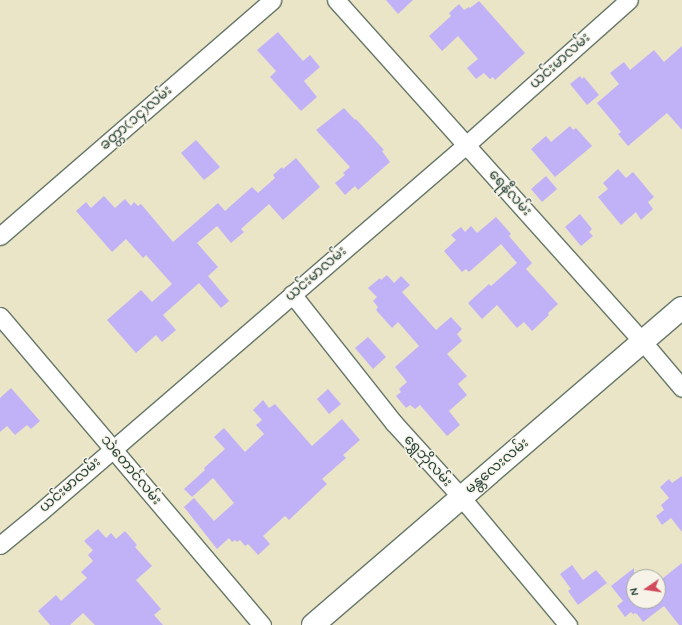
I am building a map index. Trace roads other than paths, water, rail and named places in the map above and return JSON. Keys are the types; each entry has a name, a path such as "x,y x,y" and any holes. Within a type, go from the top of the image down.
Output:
{"main road":[{"name":"မန္တလေးလမ်း","path":"314,625 682,308"}],"street":[{"name":"ခတ္တာ(၁၄)လမ်း","path":"0,236 272,0"},
{"name":"ရေနီလမ်း","path":"336,0 643,342 682,388"},
{"name":"ယင်းမာလမ်း","path":"0,545 40,513 112,448 466,144 629,0"},
{"name":"ရွှေဘိုလမ်း","path":"292,294 394,423 461,497 568,625"},
{"name":"သဲတောင်လမ်း","path":"0,316 262,625"}]}
